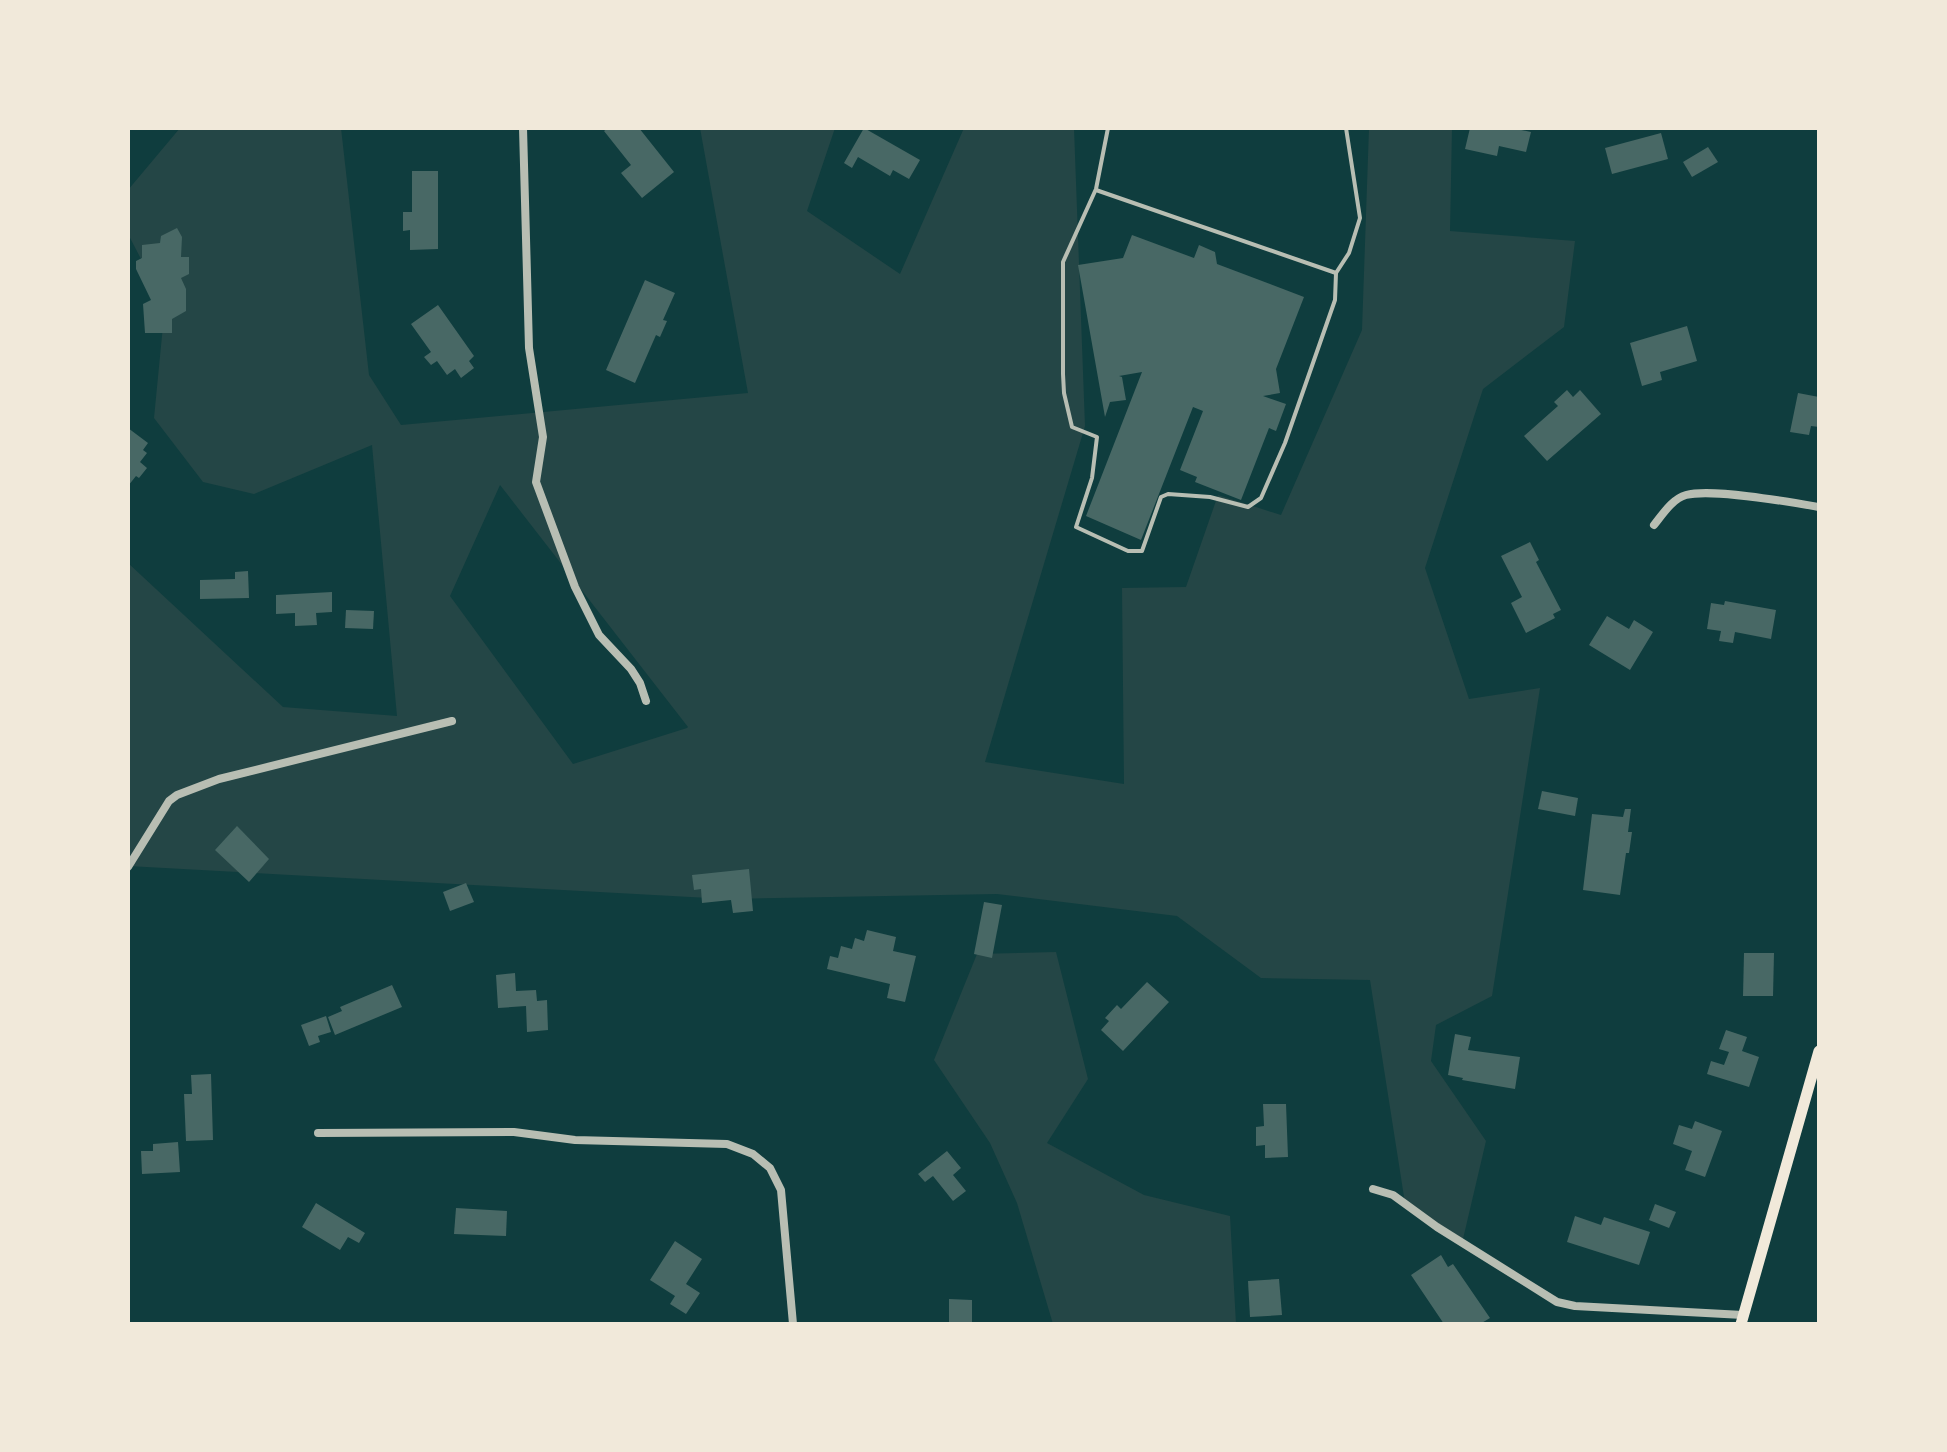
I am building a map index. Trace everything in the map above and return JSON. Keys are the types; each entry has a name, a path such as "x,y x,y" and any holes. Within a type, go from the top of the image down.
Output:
{"main road":[{"path":"1742,1319 1819,1051"}],"street":[{"path":"523,128 529,348 543,437 536,482 581,599 599,635 631,669 646,701"},
{"path":"1654,525 1667,508 1684,495 1708,493 1819,507"},
{"path":"128,867 169,801 177,795 219,779 452,721"},
{"path":"318,1133 514,1132 575,1140 727,1144 753,1154 770,1168 779,1182 793,1324"},
{"path":"1373,1189 1393,1195 1437,1227 1557,1302 1742,1319"}],"lane":[{"path":"1108,128 1096,189 1063,262 1064,393 1072,427 1097,437 1092,478 1076,527 1128,551 1142,551 1161,497 1168,494 1210,497 1248,507 1261,498 1320,349 1335,300 1336,273 1349,253 1360,218 1346,128"},
{"path":"1096,189 1336,273"}],"shaded area":[{"path":"180,128 341,128 369,375 401,425 748,393 700,128 835,128 807,211 900,274 964,128 1074,128 1085,426 985,762 1124,784 1122,588 1186,587 1218,495 1281,515 1362,330 1369,128 1452,128 1450,231 1575,241 1564,327 1483,389 1425,568 1469,699 1540,688 1492,996 1436,1025 1431,1061 1486,1141 1463,1239 1405,1203 1370,980 1261,978 1177,916 997,894 727,899 128,866 128,563 283,707 397,716 372,445 254,494 203,482 154,418 165,305 128,234 128,190","holes":["500,485 688,727 573,764 450,596"]},
{"path":"1056,952 1088,1079 1047,1143 1144,1195 1230,1216 1236,1324 1053,1324 1017,1203 990,1143 934,1060 977,954"}],"building":[{"path":"608,128 639,128 674,172 642,198 621,173 631,165 604,131"},
{"path":"864,128 920,160 909,179 893,170 890,176 858,157 852,168 844,163"},
{"path":"1470,128 1512,128 1531,132 1526,152 1499,146 1497,156 1465,149"},
{"path":"1661,133 1668,159 1612,174 1605,148"},
{"path":"1708,147 1718,162 1692,177 1683,162"},
{"path":"412,171 438,171 438,249 410,250 410,230 403,231 403,212 412,212"},
{"path":"177,228 182,237 181,257 189,257 189,274 181,278 186,289 186,311 172,319 172,333 145,333 143,304 151,300 136,269 136,261 142,258 142,245 160,243 161,236"},
{"path":"1132,235 1194,258 1199,245 1215,252 1217,264 1304,297 1276,369 1280,393 1263,396 1286,404 1276,431 1269,428 1241,500 1195,482 1197,477 1180,470 1203,411 1193,407 1141,540 1086,516 1142,372 1119,376 1122,377 1126,400 1110,402 1105,417 1078,265 1123,258"},
{"path":"645,280 675,293 663,320 667,321 660,337 656,335 635,383 606,370"},
{"path":"438,305 474,356 469,361 474,368 461,378 455,369 447,375 437,361 431,365 424,357 431,352 411,324"},
{"path":"1687,326 1697,361 1660,372 1662,380 1642,386 1630,343"},
{"path":"1567,390 1573,397 1580,390 1601,414 1547,461 1524,436 1558,406 1554,402"},
{"path":"1798,393 1819,397 1819,427 1811,426 1809,435 1790,432"},
{"path":"128,428 148,443 143,450 147,453 140,462 147,468 128,486"},
{"path":"1530,542 1539,560 1536,562 1561,610 1553,614 1555,618 1526,633 1511,603 1522,597 1501,556"},
{"path":"248,571 249,598 200,599 200,580 235,579 235,572"},
{"path":"332,592 332,612 316,613 317,625 295,626 295,613 276,614 276,595"},
{"path":"1725,601 1776,610 1771,639 1735,632 1733,643 1719,641 1721,631 1707,629 1711,603 1724,605"},
{"path":"346,610 374,611 373,629 345,628"},
{"path":"1607,616 1629,629 1634,620 1653,632 1630,670 1589,645"},
{"path":"1542,791 1578,798 1575,816 1538,809"},
{"path":"1625,809 1631,809 1628,832 1632,832 1620,895 1583,890 1592,814 1623,817"},
{"path":"237,826 269,859 249,882 215,850"},
{"path":"749,869 753,911 733,913 731,900 702,903 701,889 694,890 692,875"},
{"path":"466,883 474,902 450,911 443,892"},
{"path":"984,902 1002,905 992,958 974,954"},
{"path":"867,930 896,937 893,951 916,956 905,1002 887,998 890,984 827,969 830,956 838,958 841,946 852,949 855,938 864,941"},
{"path":"1744,953 1774,953 1773,996 1743,996"},
{"path":"515,973 516,991 536,990 537,1001 547,1000 548,1030 527,1032 526,1006 498,1008 496,975"},
{"path":"1147,982 1169,1002 1123,1051 1101,1030 1109,1021 1105,1018 1117,1005 1121,1009"},
{"path":"392,985 402,1007 335,1035 328,1017 342,1011 340,1007"},
{"path":"326,1016 331,1032 318,1036 320,1042 309,1046 301,1025"},
{"path":"1726,1030 1747,1037 1742,1051 1759,1057 1749,1087 1707,1074 1711,1061 1724,1065 1729,1052 1719,1049"},
{"path":"1455,1034 1471,1037 1468,1050 1520,1057 1515,1089 1448,1075"},
{"path":"211,1074 213,1140 186,1141 184,1094 192,1094 191,1075"},
{"path":"1263,1104 1286,1104 1288,1157 1265,1158 1265,1145 1256,1146 1256,1127 1264,1126"},
{"path":"1695,1121 1722,1131 1705,1177 1685,1170 1692,1151 1673,1144 1679,1125 1692,1129"},
{"path":"178,1142 180,1172 142,1174 141,1151 153,1151 153,1144"},
{"path":"947,1151 961,1168 953,1175 966,1191 953,1201 933,1176 925,1182 918,1174"},
{"path":"316,1203 365,1233 359,1243 348,1237 340,1250 302,1227"},
{"path":"1655,1204 1676,1212 1669,1228 1649,1220"},
{"path":"456,1208 507,1211 506,1236 454,1234"},
{"path":"1575,1216 1601,1225 1604,1217 1650,1232 1639,1265 1567,1242"},
{"path":"675,1241 702,1259 686,1284 700,1293 686,1314 670,1304 675,1296 650,1280"},
{"path":"1441,1255 1448,1267 1453,1264 1490,1318 1480,1324 1444,1324 1411,1275"},
{"path":"1279,1279 1282,1315 1250,1317 1248,1281"},
{"path":"949,1299 972,1300 972,1324 949,1324"}]}
